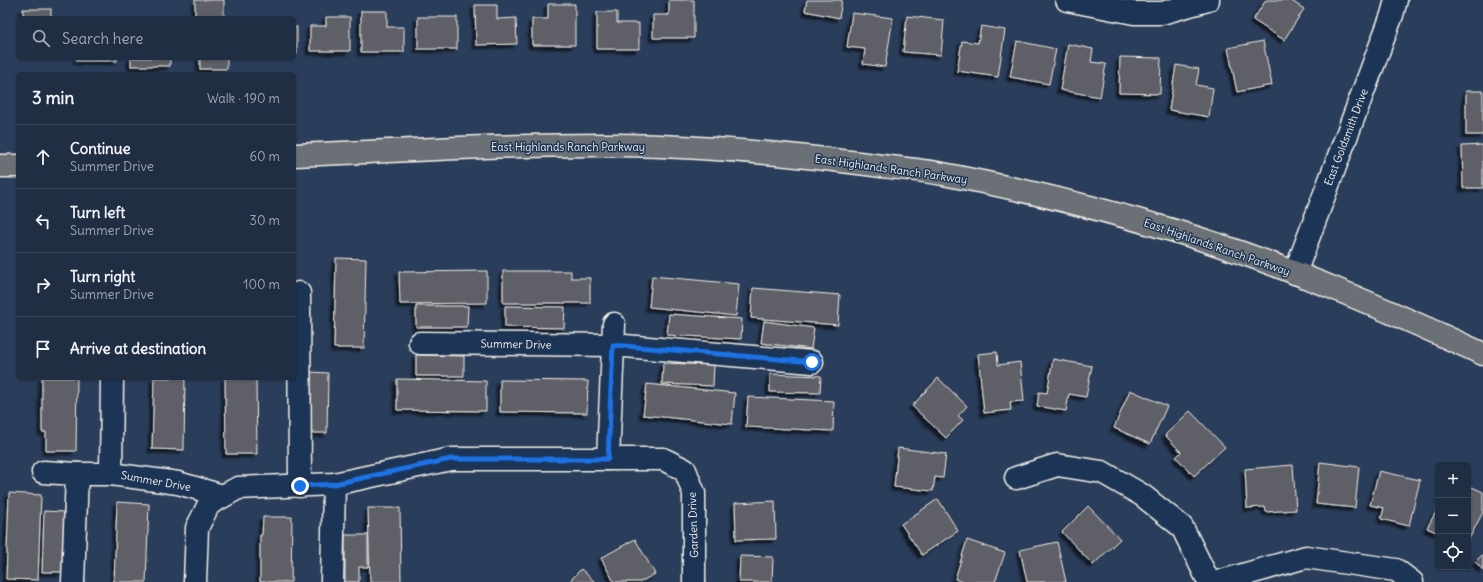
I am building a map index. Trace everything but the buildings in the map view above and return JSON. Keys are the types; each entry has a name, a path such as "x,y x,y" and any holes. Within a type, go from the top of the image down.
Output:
{"main road":[{"name":"East Highlands Ranch Parkway","path":"296,155 482,148 619,145 714,149 815,158 941,174 1065,200 1177,231 1295,273 1400,316 1483,354"},
{"path":"0,166 16,166"}],"street":[{"path":"1067,0 1134,12 1162,12 1208,0"},
{"name":"East Goldsmith Drive","path":"1295,273 1392,15 1396,0"},
{"path":"299,293 300,486"},
{"path":"195,582 197,528 209,504 238,488 334,484 451,459 608,459 614,324"},
{"name":"Summer Drive","path":"420,342 613,345 812,362"},
{"name":"Summer Drive","path":"111,474 112,380"},
{"name":"Garden Drive","path":"608,459 663,459 685,470 694,493 694,582"},
{"path":"1016,478 1057,464 1102,472 1142,494 1182,527 1209,582"},
{"name":"Summer Drive","path":"43,472 111,474 178,483 223,496"},
{"path":"73,582 78,474"},
{"path":"332,582 334,484"},
{"path":"1218,582 1306,557 1396,570 1412,582"}],"route":[{"path":"300,486 334,484 451,459 608,459 613,345 812,362"}]}
